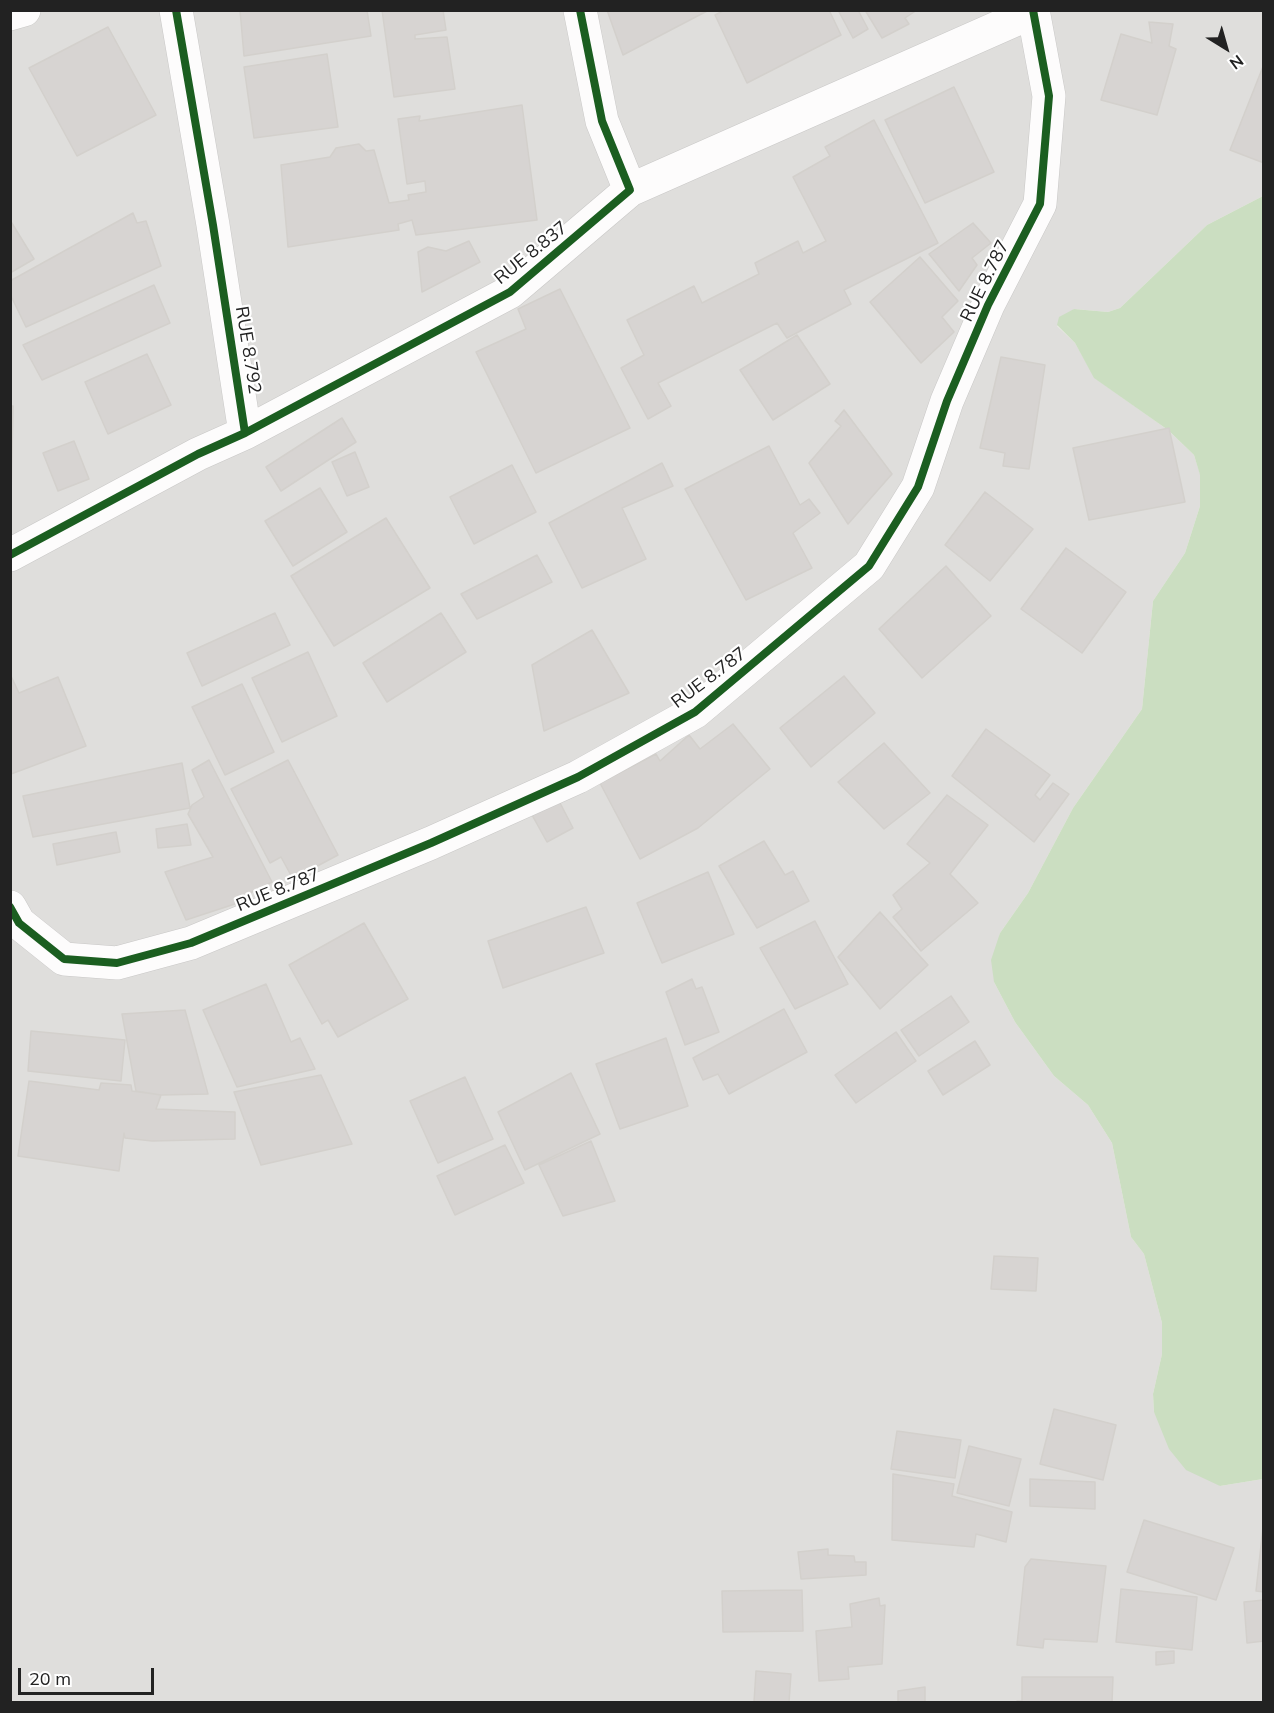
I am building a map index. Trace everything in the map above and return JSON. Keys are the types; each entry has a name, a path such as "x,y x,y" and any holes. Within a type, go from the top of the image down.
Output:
{"street":[{"path":"10,14 24,10"},
{"name":"RUE 8.792","path":"176,10 213,225 245,433"},
{"path":"580,10 602,121 630,190"},
{"name":"RUE 8.837","path":"245,433 510,291 630,190 1033,11"},
{"name":"RUE 8.787","path":"10,907 19,923 64,959 117,963 191,943 431,843 578,777 695,712 860,574 869,566 918,487 947,401 988,304 1040,204 1049,96 1033,11"},
{"path":"10,555 198,454 245,433"}],"shaded area":[{"path":"11,11 1263,11 1263,196 1207,225 1120,308 1108,312 1074,309 1057,326 1075,343 1095,378 1168,430 1194,455 1200,474 1200,506 1185,553 1153,601 1142,709 1073,808 1028,893 1000,933 994,982 1015,1022 1054,1076 1088,1105 1112,1143 1131,1237 1144,1254 1162,1323 1162,1354 1153,1394 1154,1412 1220,1486 1263,1479 1263,1702 11,1702"}],"green space":[{"path":"1263,196 1263,1479 1220,1486 1186,1470 1169,1449 1154,1412 1153,1394 1162,1354 1162,1323 1144,1254 1131,1237 1112,1143 1088,1105 1054,1076 1015,1022 994,982 991,960 1000,933 1028,893 1073,808 1142,709 1153,601 1185,553 1200,506 1200,475 1194,455 1168,430 1094,378 1075,343 1057,325 1059,317 1074,309 1108,312 1120,308 1207,225"}],"building":[{"path":"240,10 367,10 371,36 244,56"},
{"path":"382,10 443,10 446,30 415,35 415,39 447,37 455,89 394,97"},
{"path":"607,10 709,10 623,55"},
{"path":"725,10 829,10 841,35 747,83 715,15"},
{"path":"838,10 858,10 868,29 853,38"},
{"path":"865,10 917,10 905,18 909,24 882,38"},
{"path":"1149,22 1173,24 1169,46 1176,49 1157,115 1101,100 1121,34 1152,43"},
{"path":"108,27 156,115 77,156 29,68"},
{"path":"327,54 338,127 254,138 244,67"},
{"path":"1264,64 1264,163 1230,150"},
{"path":"954,87 994,172 925,203 885,120"},
{"path":"522,105 537,220 416,235 412,220 398,224 399,230 288,247 281,165 330,157 336,148 359,144 366,151 374,150 389,203 409,200 408,195 426,192 425,181 407,184 398,119 420,116 419,121"},
{"path":"874,120 938,243 844,290 851,304 787,338 777,323 658,383 671,406 648,419 621,368 644,355 627,320 694,286 702,303 759,274 755,263 798,241 803,253 826,241 793,177 830,156 825,147"},
{"path":"133,213 137,223 146,221 161,266 26,327 10,294 10,281"},
{"path":"10,220 34,259 10,273"},
{"path":"973,223 991,243 972,258 977,265 959,291 929,254"},
{"path":"469,241 480,262 422,292 418,252 428,247 446,251"},
{"path":"920,257 958,301 942,317 954,332 921,363 870,302"},
{"path":"154,285 170,323 42,380 23,345"},
{"path":"560,289 630,428 536,473 476,352 526,329 518,309"},
{"path":"797,335 830,384 773,420 740,370"},
{"path":"147,354 171,405 108,434 85,382"},
{"path":"1001,357 1045,365 1029,469 1003,466 1005,453 980,448"},
{"path":"10,406 13,406 11,497 10,497"},
{"path":"844,410 892,474 848,524 809,463 841,426 835,421"},
{"path":"342,418 356,442 281,491 266,467"},
{"path":"1169,428 1185,502 1089,520 1073,448"},
{"path":"74,441 89,479 58,491 43,453"},
{"path":"769,446 800,505 809,499 820,513 793,533 812,568 746,600 685,489"},
{"path":"355,452 369,487 347,496 332,462"},
{"path":"662,463 673,486 622,508 646,559 582,588 549,523"},
{"path":"512,465 536,512 474,544 450,497"},
{"path":"320,488 347,532 293,566 265,521"},
{"path":"985,492 1033,529 990,581 945,545"},
{"path":"386,518 430,588 334,646 291,576"},
{"path":"1066,548 1126,592 1082,653 1021,609"},
{"path":"537,555 552,582 477,619 461,594"},
{"path":"946,566 991,616 922,678 879,629"},
{"path":"275,613 290,645 202,686 187,653"},
{"path":"441,613 466,652 387,702 363,663"},
{"path":"592,630 629,693 544,731 532,665"},
{"path":"308,652 337,716 282,742 252,678"},
{"path":"10,674 19,693 58,677 86,746 11,774"},
{"path":"844,676 875,713 811,767 780,728"},
{"path":"242,684 274,752 225,775 192,707"},
{"path":"733,724 770,769 698,828 640,859 600,783 656,754 660,761 689,735 700,749"},
{"path":"986,729 1050,775 1035,795 1040,800 1053,783 1069,794 1034,842 952,776"},
{"path":"884,743 930,793 884,829 838,782"},
{"path":"209,760 272,882 248,894 250,899 186,920 165,872 213,857 188,814 192,805 204,797 192,770"},
{"path":"288,760 338,855 293,879 281,857 270,863 231,789"},
{"path":"182,763 190,808 33,837 23,796"},
{"path":"947,795 988,825 950,874 978,903 921,951 893,917 902,909 893,895 930,863 907,844"},
{"path":"559,801 573,828 547,842 532,815"},
{"path":"187,824 191,845 158,848 156,829"},
{"path":"116,832 120,852 57,865 53,844"},
{"path":"764,841 785,875 793,871 809,901 757,928 719,866"},
{"path":"708,872 734,934 662,963 637,903"},
{"path":"586,907 604,953 503,988 488,941"},
{"path":"880,912 928,965 880,1009 838,957"},
{"path":"815,921 848,984 795,1009 760,948"},
{"path":"364,923 408,999 338,1037 328,1020 322,1024 289,965"},
{"path":"692,979 696,989 702,987 719,1032 685,1045 666,992"},
{"path":"266,984 291,1042 300,1038 315,1069 237,1087 203,1010"},
{"path":"951,996 969,1022 919,1056 901,1030"},
{"path":"784,1009 807,1052 729,1094 718,1074 703,1080 693,1058"},
{"path":"185,1010 208,1094 161,1095 136,1091 122,1014"},
{"path":"31,1031 125,1040 121,1081 28,1071"},
{"path":"896,1032 916,1061 856,1103 835,1075"},
{"path":"666,1038 688,1106 620,1129 596,1064"},
{"path":"975,1041 990,1065 943,1095 928,1071"},
{"path":"571,1073 600,1134 525,1170 498,1112"},
{"path":"321,1075 352,1144 261,1165 234,1092"},
{"path":"465,1077 493,1139 438,1163 410,1101"},
{"path":"29,1081 99,1090 101,1083 131,1085 132,1091 161,1095 156,1109 235,1112 235,1139 152,1141 125,1138 124,1133 119,1171 18,1156"},
{"path":"591,1141 615,1201 563,1216 539,1165"},
{"path":"505,1145 524,1183 455,1215 437,1176"},
{"path":"994,1256 1038,1258 1036,1291 991,1289"},
{"path":"1054,1409 1116,1425 1103,1480 1040,1464"},
{"path":"897,1431 961,1440 955,1478 891,1469"},
{"path":"969,1446 1021,1459 1009,1506 957,1493"},
{"path":"893,1474 954,1484 952,1496 1012,1512 1006,1542 976,1534 974,1547 892,1540"},
{"path":"1030,1479 1095,1482 1095,1509 1030,1506"},
{"path":"1264,1518 1264,1592 1256,1591"},
{"path":"1144,1520 1234,1548 1216,1600 1127,1572"},
{"path":"828,1549 828,1555 854,1556 855,1562 866,1562 866,1575 801,1579 798,1552"},
{"path":"1031,1559 1106,1566 1097,1642 1044,1639 1043,1648 1017,1645 1025,1567"},
{"path":"1121,1589 1197,1597 1192,1650 1116,1642"},
{"path":"802,1590 803,1631 723,1632 722,1591"},
{"path":"879,1598 880,1606 885,1605 882,1664 848,1667 849,1679 819,1681 816,1631 852,1627 850,1604"},
{"path":"1264,1600 1264,1641 1247,1643 1244,1602"},
{"path":"1174,1651 1174,1663 1156,1665 1156,1652"},
{"path":"756,1671 791,1674 789,1702 754,1702"},
{"path":"1022,1677 1113,1677 1112,1702 1017,1702 1022,1701"},
{"path":"925,1687 925,1702 898,1702 898,1691"}],"cycle path":[{"path":"10,555 198,454 245,433 213,225 176,10"},
{"path":"245,433 510,292 630,190 602,121 580,10"},
{"path":"10,907 19,923 64,959 117,963 191,943 431,843 578,777 695,712 869,566 918,487 947,401 988,305 1040,204 1049,96 1033,10"}]}
